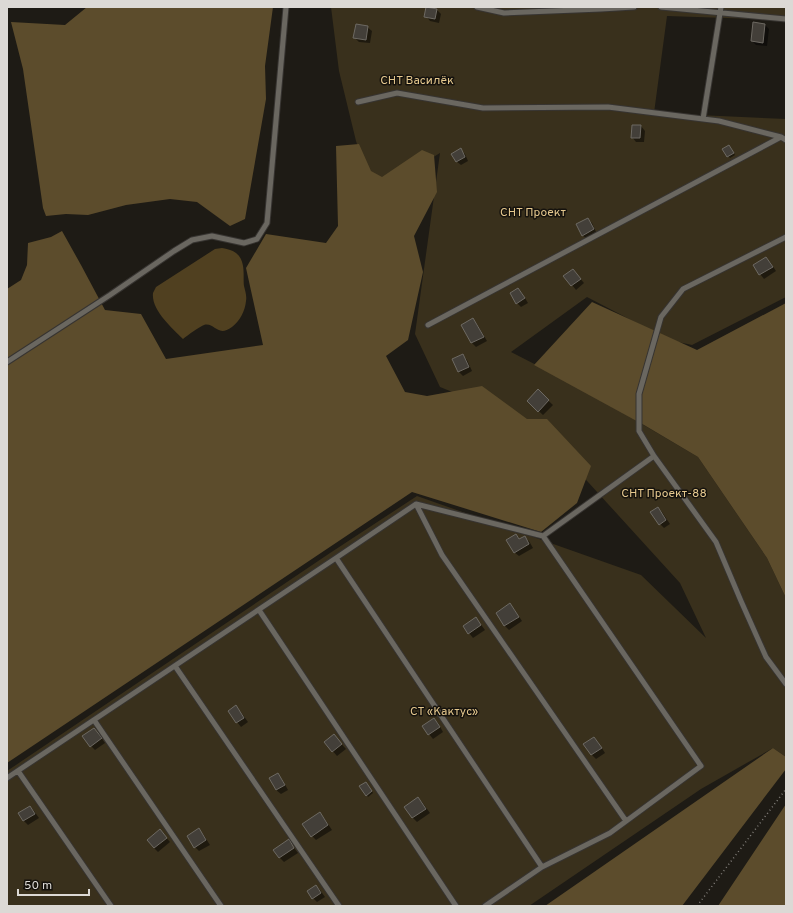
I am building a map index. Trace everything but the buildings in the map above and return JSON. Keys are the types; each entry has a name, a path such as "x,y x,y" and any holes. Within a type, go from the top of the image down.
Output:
{"lane":[{"path":"7,362 192,240 212,236 244,243 257,239 268,223 286,7"},
{"path":"477,7 504,13 634,7"},
{"path":"661,7 721,10 786,19"},
{"path":"703,119 721,10"},
{"path":"358,102 397,93 483,108 608,107 719,121 784,139"},
{"path":"428,325 784,139"},
{"path":"786,238 683,289 661,317 639,394 639,431 654,456 716,542 766,657 786,684"},
{"path":"543,536 654,456"},
{"path":"416,504 442,555 626,821"},
{"path":"7,778 416,504 543,536 701,766 610,834 542,867 485,906"},
{"path":"336,558 542,867"},
{"path":"259,610 456,906"},
{"path":"175,666 339,906"},
{"path":"94,720 221,906"},
{"path":"18,771 111,906"}],"path":[{"path":"697,906 786,789"}],"green space":[{"path":"331,7 786,7 786,20 667,16 654,113 786,119 786,297 692,345 669,340 653,395 642,424 698,457 767,558 786,598 786,757 773,748 701,789 529,906 7,906 7,771 417,496 641,575 706,638 680,583 537,426 440,387 415,334 440,153 373,194 356,141 339,71","holes":["587,297 652,331 628,412 511,352"]}],"shaded area":[{"path":"87,7 273,7 265,66 266,99 245,219 230,226 197,202 170,199 126,205 88,215 66,214 46,216 43,208 23,69 11,22 65,25"},
{"path":"359,144 371,171 382,177 422,150 434,155 437,192 414,236 423,272 408,340 386,356 405,392 427,396 482,386 527,419 547,419 591,466 577,503 541,532 412,492 7,763 7,289 21,280 27,265 28,243 51,237 62,231 105,310 141,314 166,359 263,345 246,268 266,234 326,243 338,226 336,146"},
{"path":"222,248 234,252 239,256 243,264 246,297 240,319 232,327 223,331 208,325 204,325 183,339 168,324 155,306 153,293 156,287 215,249"},
{"path":"592,302 697,350 786,303 786,598 767,558 698,457 644,425 534,365"},
{"path":"773,748 786,757 786,769 682,906 545,906"},
{"path":"786,804 786,906 718,906"}],"park label":[{"name":"СНТ Василёк","path":"417,80"},
{"name":"СНТ Проект","path":"533,212"},
{"name":"СНТ Проект-88","path":"664,493"},
{"name":"СТ «Кактус»","path":"444,711"}]}
